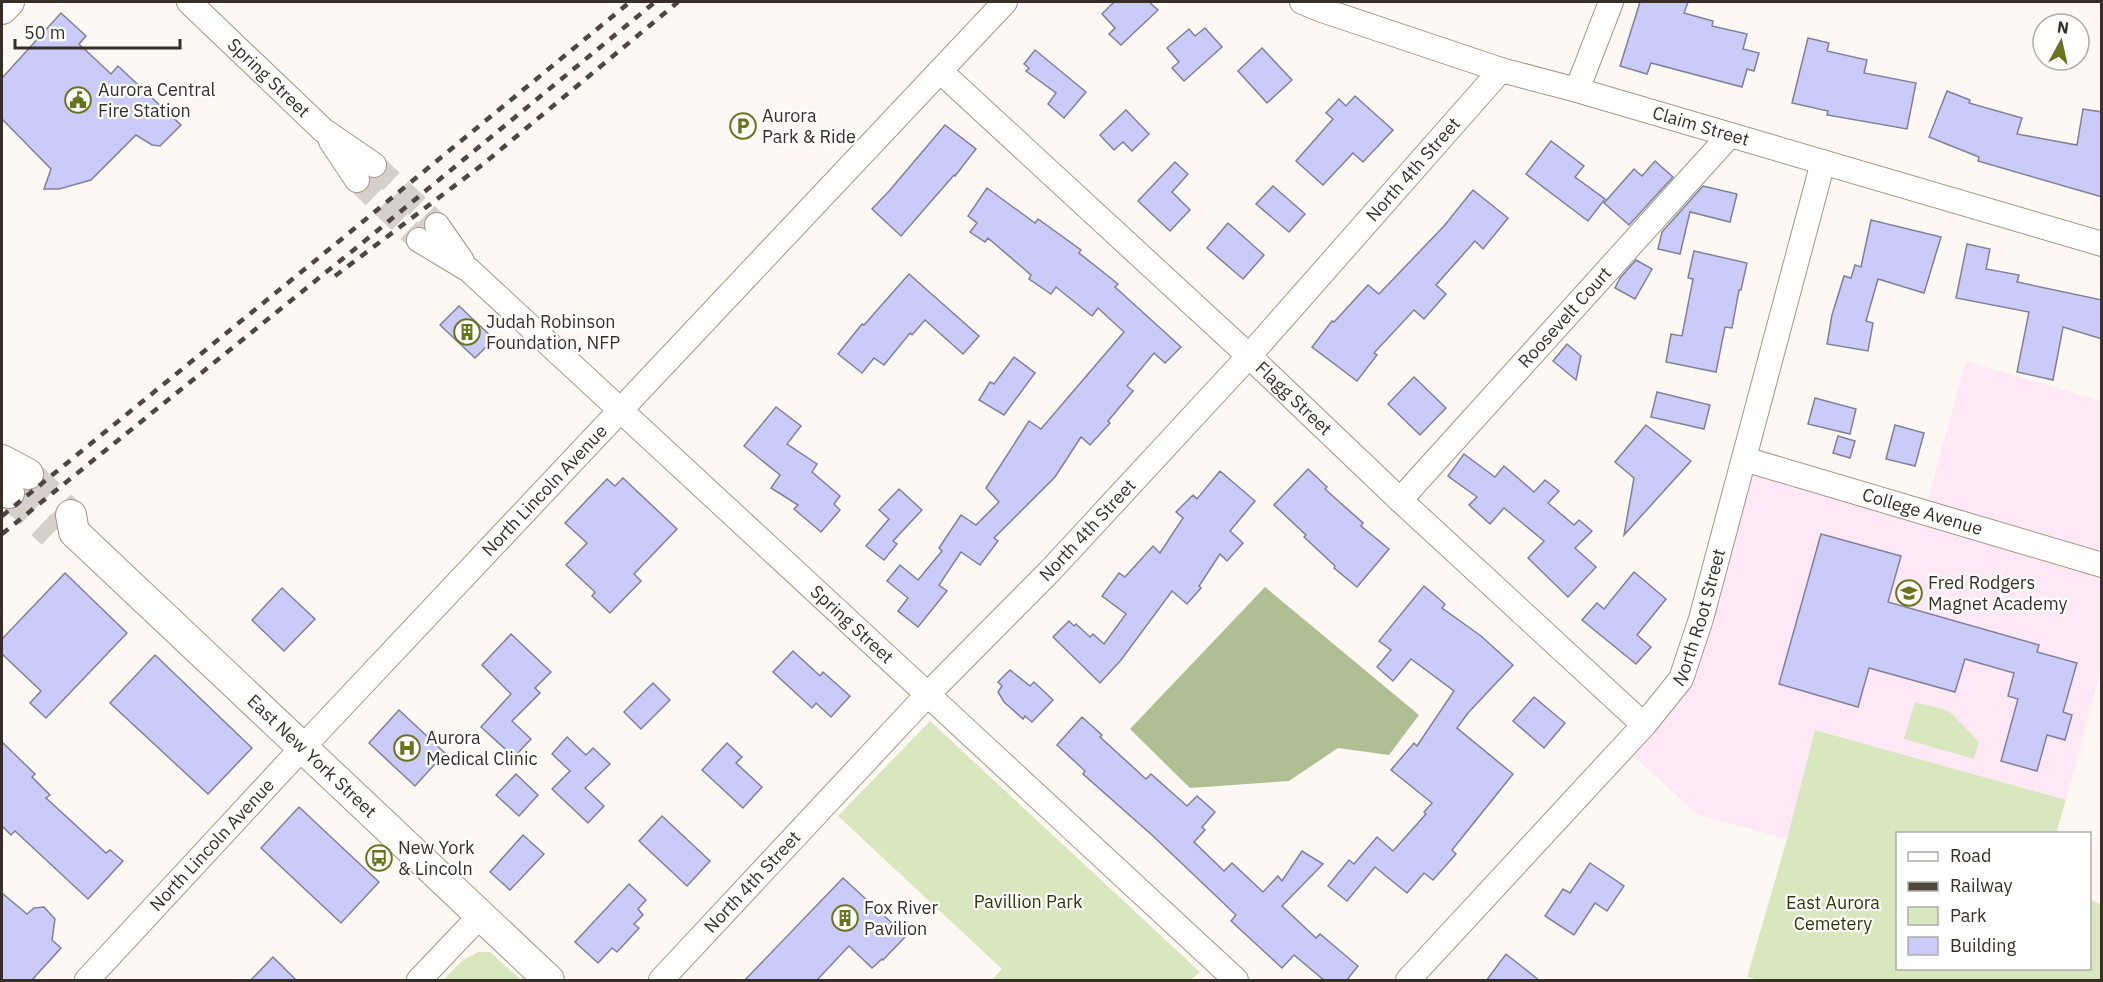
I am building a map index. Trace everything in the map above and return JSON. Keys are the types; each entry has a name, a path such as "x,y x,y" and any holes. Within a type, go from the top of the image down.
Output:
{"main road":[{"path":"2,9 9,2"},
{"path":"2,460 13,481"},
{"name":"East New York Street","path":"66,527 303,747 479,917 549,981"}],"street":[{"name":"Spring Street","path":"189,2 365,172"},
{"name":"North Lincoln Avenue","path":"87,981 303,747 1005,2"},
{"name":"Claim Street","path":"1302,2 1501,70 1578,90 2102,244"},
{"path":"1578,90 1611,2"},
{"name":"North 4th Street","path":"661,981 928,694 1050,571 1250,356 1501,70"},
{"name":"Flagg Street","path":"940,71 1250,356 1400,500 1644,725"},
{"name":"Roosevelt Court","path":"1400,500 1730,135"},
{"name":"North Root Street","path":"1407,981 1644,725 1681,679 1744,459 1823,162"},
{"name":"Spring Street","path":"428,232 1236,981"},
{"name":"College Avenue","path":"1744,459 2102,565"},
{"path":"419,981 479,917"}],"shaded area":[{"name":"Fred Rodgers Magnet Academy","path":"1966,361 2101,401 2101,669 2066,800 1816,730 1787,839 1697,814 1627,750 1694,676 1751,470 1923,518"}],"green space":[{"path":"1265,587 1419,715 1389,755 1338,748 1289,781 1190,788 1130,729"},
{"path":"1915,702 1949,711 1979,742 1974,759 1904,739"},
{"name":"Pavillion Park","path":"930,721 1200,972 1190,980 992,980 1002,969 838,816"},
{"name":"East Aurora Cemetery","path":"1815,730 2066,800 2056,832 1896,832 1896,970 2091,970 2091,900 2101,904 2101,980 1759,980 1747,977 1787,839"},
{"path":"478,952 490,952 521,980 443,980 462,961"}],"building":[{"path":"1114,2 1149,2 1158,10 1121,45 1109,34 1115,28 1102,14"},
{"path":"1640,2 1688,2 1684,13 1713,21 1712,26 1747,34 1743,49 1759,53 1754,71 1747,69 1742,87 1651,63 1647,74 1620,66"},
{"name":"Aurora Central Fire Station","path":"61,13 86,36 79,44 111,74 118,66 181,125 160,146 152,145 136,135 91,180 59,189 44,189 51,169 2,119 2,78"},
{"path":"1205,28 1222,47 1184,81 1172,68 1179,62 1167,48 1189,29 1195,36"},
{"path":"1808,38 1829,43 1827,51 1867,60 1864,73 1916,83 1907,129 1827,115 1828,111 1792,103"},
{"path":"1262,48 1292,80 1267,103 1238,71"},
{"path":"1035,50 1086,92 1064,118 1048,104 1056,93 1026,71 1029,68 1024,64"},
{"path":"1947,91 1970,100 1969,103 2022,118 2017,134 2077,145 2083,109 2102,112 2102,197 1978,161 1979,157 1929,137"},
{"path":"1355,96 1393,130 1363,162 1353,153 1323,185 1296,161 1333,119 1326,113 1339,99 1346,106"},
{"path":"1126,110 1149,134 1132,151 1123,142 1114,150 1100,135"},
{"path":"945,125 976,149 901,236 872,209"},
{"path":"1551,141 1584,166 1575,177 1605,199 1588,221 1526,174"},
{"path":"1655,161 1673,177 1629,225 1604,203 1634,169 1642,176"},
{"path":"1175,162 1188,174 1172,192 1190,210 1170,231 1138,201"},
{"path":"1273,186 1305,214 1289,232 1256,204"},
{"path":"1703,186 1737,194 1730,222 1690,212 1680,254 1658,249 1662,232"},
{"path":"987,188 1035,223 1038,219 1081,250 1079,253 1118,284 1115,287 1181,347 1165,363 1154,353 1127,386 1133,391 1108,421 1110,423 1090,445 1081,437 1055,477 994,538 998,541 980,565 961,552 939,585 947,591 918,627 898,611 908,598 887,581 900,565 918,580 942,551 939,548 961,515 976,525 999,502 986,488 1029,421 1041,429 1124,332 1098,308 1092,316 1056,287 1051,294 1029,279 1031,275 988,238 985,242 970,232 977,223 968,216"},
{"path":"1473,190 1508,218 1483,249 1475,241 1436,285 1446,294 1424,319 1414,310 1374,353 1377,355 1357,381 1312,347 1332,321 1334,322 1368,285 1379,294 1444,226"},
{"path":"1871,220 1941,237 1924,293 1878,279 1866,321 1873,323 1868,351 1827,344 1832,315 1844,276 1851,278 1855,265 1861,267"},
{"path":"1228,223 1264,255 1243,279 1207,248"},
{"path":"1967,244 1990,249 1986,269 2019,275 2017,282 2102,300 2102,339 2063,327 2053,380 2017,372 2029,312 1956,298"},
{"path":"1694,251 1747,263 1732,328 1725,327 1716,372 1666,362 1671,334 1682,336 1693,279 1688,278"},
{"path":"1636,260 1652,269 1635,299 1615,288 1620,278"},
{"path":"909,274 979,336 963,354 925,320 912,335 910,333 884,365 874,358 862,373 838,354 862,324 864,325"},
{"name":"Judah Robinson Foundation, NFP","path":"459,306 494,339 475,358 440,325"},
{"path":"1567,344 1581,356 1576,380 1553,361"},
{"path":"1014,357 1035,373 1004,415 979,400 990,382 994,384"},
{"path":"1414,377 1446,408 1420,435 1388,404"},
{"path":"1657,392 1710,405 1704,429 1651,417"},
{"path":"1815,398 1856,409 1850,434 1808,424"},
{"path":"776,407 801,426 787,444 817,464 812,472 840,496 834,504 840,510 821,532 794,509 798,505 771,488 780,475 744,446"},
{"path":"1646,425 1691,461 1624,535 1634,478 1615,462"},
{"path":"1895,425 1924,433 1915,466 1886,459"},
{"path":"1838,436 1855,441 1850,458 1833,453"},
{"path":"1464,454 1495,477 1504,466 1534,492 1545,480 1559,491 1548,503 1574,525 1579,520 1592,531 1575,548 1596,567 1568,597 1528,558 1544,541 1504,508 1490,524 1469,505 1477,497 1448,476"},
{"path":"1308,469 1327,487 1325,489 1363,523 1361,526 1389,549 1357,587 1334,568 1335,566 1304,537 1306,535 1274,505"},
{"path":"1220,471 1255,501 1230,531 1243,543 1227,561 1220,554 1199,586 1201,588 1187,604 1172,591 1121,660 1100,683 1053,637 1069,621 1074,626 1076,624 1090,637 1093,634 1104,644 1126,614 1102,596 1119,573 1125,577 1153,546 1160,553 1183,518 1176,512 1193,495 1197,499"},
{"path":"623,478 677,529 634,574 641,581 610,613 592,596 595,592 566,565 587,543 565,523 607,479 615,486"},
{"path":"899,489 922,510 893,541 897,544 884,560 866,546 889,519 879,510"},
{"path":"1821,534 1901,556 1888,602 2039,645 2037,652 2077,663 2063,712 2072,715 2065,740 2047,735 2037,771 2001,761 2018,699 2008,696 2014,673 1965,659 1955,692 1869,668 1858,707 1779,684"},
{"path":"1634,572 1666,599 1637,635 1651,647 1636,664 1582,620 1597,603 1604,609"},
{"path":"65,573 127,633 46,718 30,703 41,691 2,654 2,639"},
{"path":"1424,586 1445,604 1442,608 1481,636 1513,665 1457,728 1513,774 1452,850 1456,854 1433,880 1424,873 1407,893 1375,867 1347,901 1328,886 1349,860 1354,864 1377,837 1393,851 1426,814 1424,812 1432,803 1391,770 1414,743 1417,746 1454,691 1411,659 1393,681 1377,667 1391,650 1379,641"},
{"path":"282,588 315,619 284,651 252,620"},
{"path":"511,634 551,672 535,688 540,693 512,721 531,739 514,757 481,727 511,694 482,665"},
{"path":"793,651 820,676 823,672 850,696 831,717 816,703 812,708 773,672"},
{"path":"155,655 252,748 208,794 110,703"},
{"path":"1010,670 1030,686 1034,682 1053,700 1032,722 1025,716 1023,719 1004,702 998,692 1002,686 998,682"},
{"path":"653,683 670,700 641,729 624,712"},
{"path":"1534,697 1565,723 1544,748 1513,721"},
{"name":"Aurora Medical Clinic","path":"399,710 445,753 415,786 369,743"},
{"path":"1082,717 1102,735 1100,737 1146,779 1151,774 1187,806 1197,796 1215,812 1202,827 1205,830 1194,842 1224,871 1232,863 1263,892 1278,876 1282,881 1302,851 1323,864 1282,906 1316,938 1320,934 1358,966 1346,981 1325,981 1294,955 1282,968 1231,921 1236,915 1153,836 1083,774 1085,771 1057,745"},
{"path":"567,737 586,755 593,748 610,764 585,788 604,806 588,823 552,789 570,771 552,754"},
{"path":"2,742 35,774 32,777 50,795 46,798 106,853 110,850 123,861 88,899 15,831 11,835 2,826"},
{"path":"727,743 742,757 736,763 762,787 743,808 702,770"},
{"path":"516,774 538,795 519,816 496,795"},
{"path":"299,807 379,882 341,923 261,848"},
{"path":"662,816 710,861 687,886 639,841"},
{"path":"523,835 544,854 510,890 490,872"},
{"path":"1590,863 1624,886 1607,911 1595,903 1574,935 1545,916 1563,889 1570,893"},
{"name":"Fox River Pavilion","path":"843,878 906,936 883,960 872,968 849,946 816,981 744,981"},
{"path":"629,884 646,900 638,909 643,915 634,924 639,928 617,952 612,948 598,963 575,942"},
{"path":"2,893 27,914 34,908 44,907 55,919 52,940 61,948 31,981 2,981"},
{"path":"1506,954 1540,981 1486,981"},
{"path":"273,957 297,981 250,981"}],"tunnel":[{"path":"374,165 437,225"},
{"path":"357,180 419,240"},
{"path":"28,474 71,515"},
{"path":"9,493 52,534"}],"railway":[{"path":"2,516 630,2"},
{"path":"2,534 361,244 655,2"},
{"path":"335,276 482,165 678,2"}],"place":[{"name":"Aurora Central Fire Station","path":"78,100"},
{"name":"Aurora Park & Ride","path":"743,126"},
{"name":"Judah Robinson Foundation, NFP","path":"467,332"},
{"name":"Fred Rodgers Magnet Academy","path":"1909,593"},
{"name":"Aurora Medical Clinic","path":"407,748"},
{"name":"New York & Lincoln","path":"379,858"},
{"name":"Fox River Pavilion","path":"845,918"}]}
